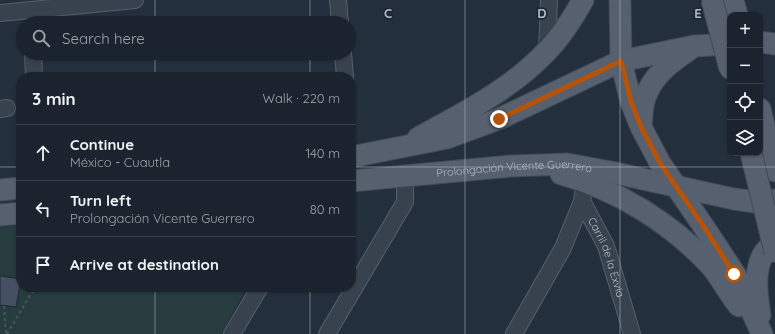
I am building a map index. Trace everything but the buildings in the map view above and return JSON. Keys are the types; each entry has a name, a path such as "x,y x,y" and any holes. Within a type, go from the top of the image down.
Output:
{"main road":[{"path":"620,0 621,61 631,102 641,127 660,163 677,186 734,274 762,334"},
{"path":"712,0 727,58"},
{"path":"733,0 736,12"},
{"path":"387,150 413,140 483,102 516,78 547,52 575,5"},
{"path":"763,42 775,44"},
{"path":"356,156 447,138 491,122 621,61 694,46 727,44"},
{"path":"641,127 645,98 656,77 672,62 694,46"},
{"path":"763,120 775,171"},
{"path":"752,156 775,252"},
{"name":"Prolongación Vicente Guerrero","path":"356,181 512,166 566,164 734,199 755,202 775,200"},
{"path":"512,166 546,170 584,192 635,206 665,225 692,247 712,268 730,294 762,334"},
{"path":"0,190 16,188"},
{"path":"0,214 16,213"},
{"path":"762,334 756,287 758,272 764,253 775,242"}],"street":[{"path":"37,16 135,0"},
{"path":"338,0 339,16"},
{"path":"547,52 549,0"},
{"path":"0,13 23,16"},
{"path":"33,60 34,72"},
{"path":"344,60 345,72"},
{"path":"356,285 405,202 405,176"},
{"path":"514,334 563,248 584,192"},
{"name":"Carril de la Exvía","path":"584,192 606,246 632,334"},
{"path":"232,334 257,292"},
{"path":"327,334 352,292"}],"path":[{"path":"7,334 32,292"},
{"path":"4,306 7,334"}],"green space":[{"path":"16,225 16,292 244,292 221,334 0,334 0,227"}],"route":[{"path":"499,119 621,61 631,102 641,127 660,163 677,186 734,274"}]}
